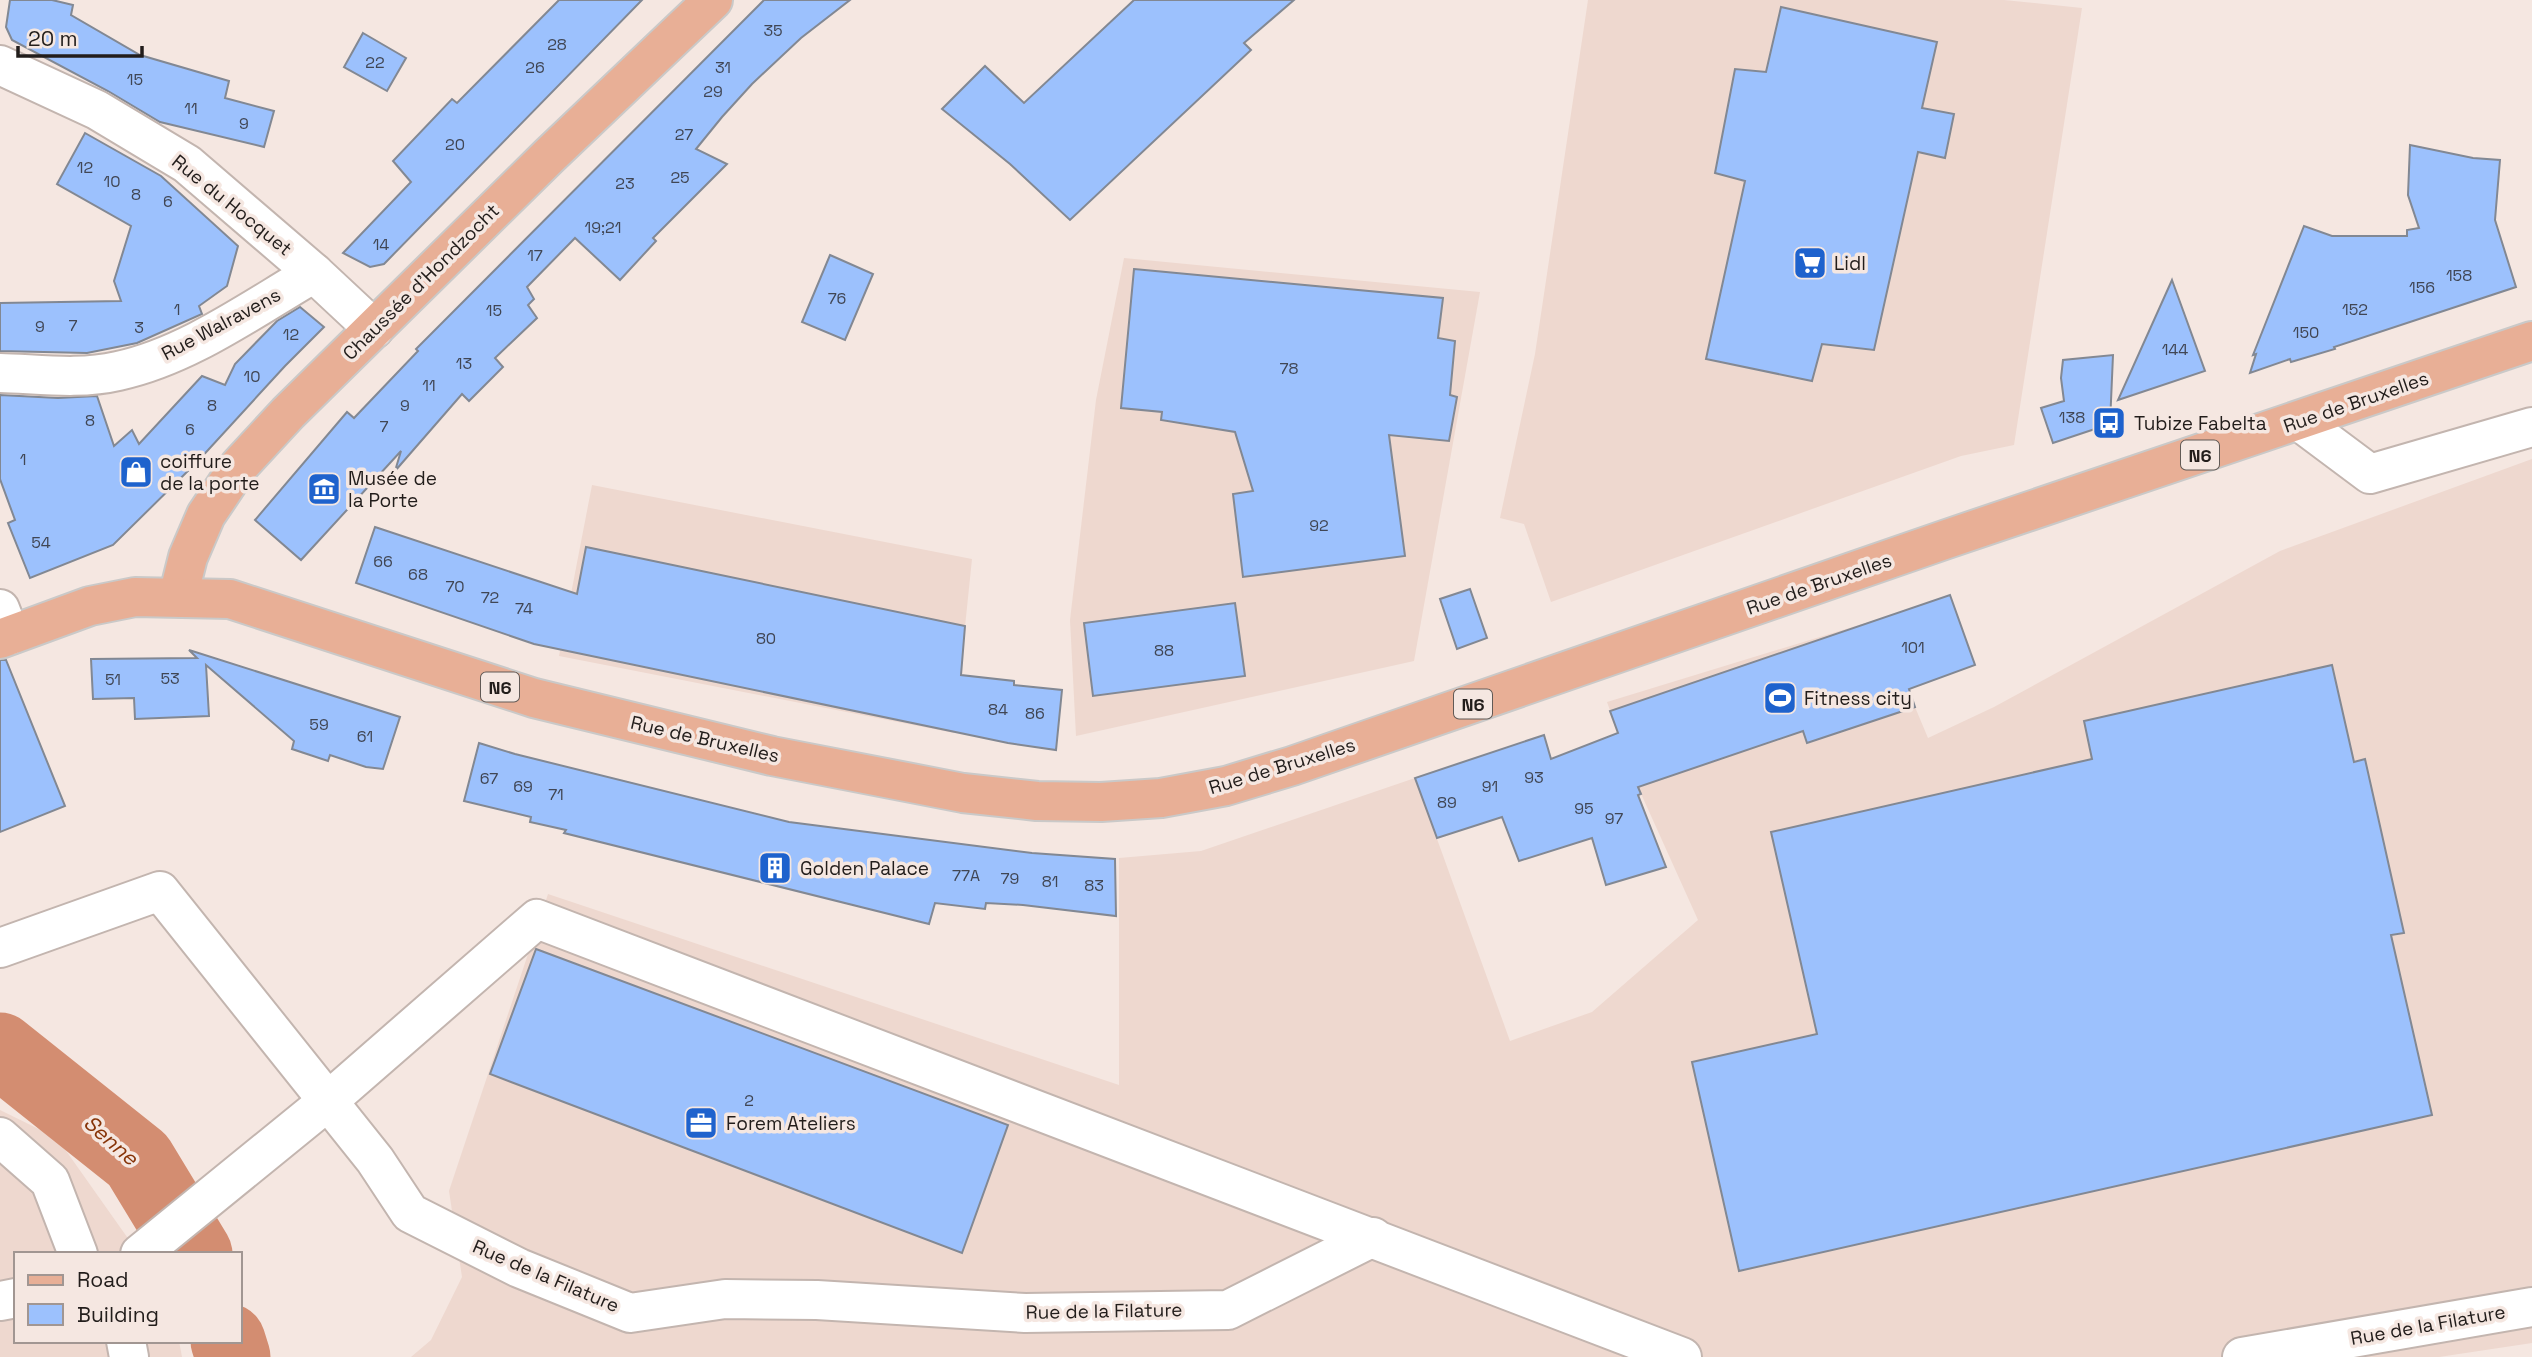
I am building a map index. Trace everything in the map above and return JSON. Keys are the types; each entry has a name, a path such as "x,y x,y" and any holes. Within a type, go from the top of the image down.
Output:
{"main road":[{"name":"Chaussée d'Hondzocht","path":"178,597 188,557 206,515 239,466 288,413 549,156 713,0"},
{"name":"Rue de Bruxelles","path":"3,628 135,597 230,599 534,698 772,756 975,795 1037,801 1101,802 1161,798 1226,786 1292,766 1947,539 2532,341"}],"street":[{"name":"Rue du Hocquet","path":"0,65 97,110 187,164 314,273 374,329"},
{"name":"Rue Walravens","path":"0,373 69,375 117,372 179,350 314,273"},
{"path":"2299,421 2370,474 2532,427"},
{"name":"Rue de la Filature","path":"0,948 160,891 374,1160 410,1213 519,1268 630,1312 725,1299 817,1300 1025,1313 1228,1310 1373,1237"},
{"path":"142,1252 328,1101 537,919 1682,1357"},
{"path":"0,1137 50,1181 77,1252"},
{"name":"Rue de la Filature","path":"2242,1357 2532,1307"}],"shaded area":[{"path":"1588,0 2004,0 2082,8 2014,445 1961,456 1551,602 1524,524 1500,518 1535,354"},
{"path":"1124,258 1480,292 1414,661 1076,736 1070,620 1096,400"},
{"path":"2532,459 2532,1343 2439,1357 411,1357 431,1340 462,1277 449,1191 548,894 1119,1085 1119,858 1201,851 1415,778 1510,1041 1592,1012 1698,920 1638,787 1607,702 1885,617 1928,738 1994,707 2280,551"},
{"path":"592,485 972,559 954,733 559,656"},
{"path":"0,1110 57,1138 138,1252 14,1252 14,1343 179,1343 182,1357 0,1357"}],"building":[{"path":"10,0 52,0 73,5 71,15 140,55 229,81 225,98 274,111 264,147 160,122 12,40 6,27"},
{"path":"559,0 642,0 384,264 370,267 343,253 411,182 393,161 452,99 457,103"},
{"path":"764,0 850,0 801,38 752,84 722,117 696,149 727,164 653,238 656,241 620,280 575,238 527,287 534,299 528,305 537,318 495,358 503,367 469,401 462,394 395,471 401,451 301,560 255,520 347,412 354,418 418,351 416,349"},
{"path":"1134,0 1294,0 1244,43 1251,50 1070,220 1010,164 942,109 985,66 1024,103"},
{"name":"Lidl","path":"1781,7 1937,42 1922,108 1954,114 1945,158 1918,152 1874,350 1822,344 1812,381 1706,359 1745,181 1715,173 1735,69 1766,72"},
{"path":"363,33 406,58 387,91 344,67"},
{"path":"85,133 161,176 238,246 227,286 199,306 202,314 137,343 87,353 0,351 0,303 121,301 114,281 131,226 57,184"},
{"path":"2410,145 2473,158 2500,160 2495,220 2516,287 2334,347 2335,349 2291,362 2290,359 2250,373 2256,354 2253,355 2304,226 2332,236 2407,236 2407,230 2419,228 2408,195"},
{"path":"830,255 873,274 845,340 802,322"},
{"path":"1134,269 1443,298 1438,338 1455,341 1450,395 1457,397 1449,441 1389,435 1405,556 1243,577 1233,494 1253,491 1235,432 1161,420 1162,412 1121,408"},
{"path":"2172,280 2205,371 2118,400"},
{"path":"300,307 324,327 198,461 113,545 30,578 8,523 15,520 0,479 0,395 58,398 97,396 114,446 132,430 139,444 202,376 225,385 235,364 277,321"},
{"path":"2113,355 2110,424 2053,443 2041,408 2064,401 2061,378 2063,360"},
{"path":"375,527 577,594 586,547 965,626 961,675 1014,681 1014,685 1062,690 1056,750 1008,743 534,644 356,583"},
{"path":"1470,589 1487,638 1457,649 1440,599"},
{"path":"1950,595 1975,665 1909,689 1915,707 1807,743 1803,731 1638,787 1641,794 1638,795 1666,867 1606,885 1592,838 1519,861 1502,817 1437,838 1415,778 1544,735 1551,759 1618,733 1610,711"},
{"path":"1235,603 1245,676 1093,696 1084,623"},
{"path":"189,650 400,717 383,769 366,767 330,755 328,761 292,749 294,741 206,665 209,716 135,719 134,698 93,699 91,659 197,658"},
{"path":"0,660 6,660 65,806 0,832"},
{"path":"2332,665 2354,762 2365,759 2404,933 2391,935 2432,1115 1739,1271 1692,1062 1817,1034 1771,832 2092,759 2084,721"},
{"path":"479,743 789,822 1032,853 1115,859 1116,916 1023,905 986,903 985,909 935,903 929,924 564,833 566,830 530,822 531,817 464,801"},
{"path":"536,949 1008,1125 962,1253 490,1074"}],"waterway":[{"name":"Senne","path":"0,1050 138,1160 194,1252"},
{"name":"Senne","path":"229,1343 233,1357"}],"place":[{"name":"Lidl","path":"1810,263"},
{"name":"Tubize Fabelta","path":"2109,423"},
{"name":"coiffure de la porte","path":"136,472"},
{"name":"Musée de la Porte","path":"324,489"},
{"name":"Fitness city","path":"1780,698"},
{"name":"Golden Palace","path":"775,868"},
{"name":"Forem Ateliers","path":"701,1123"}]}
